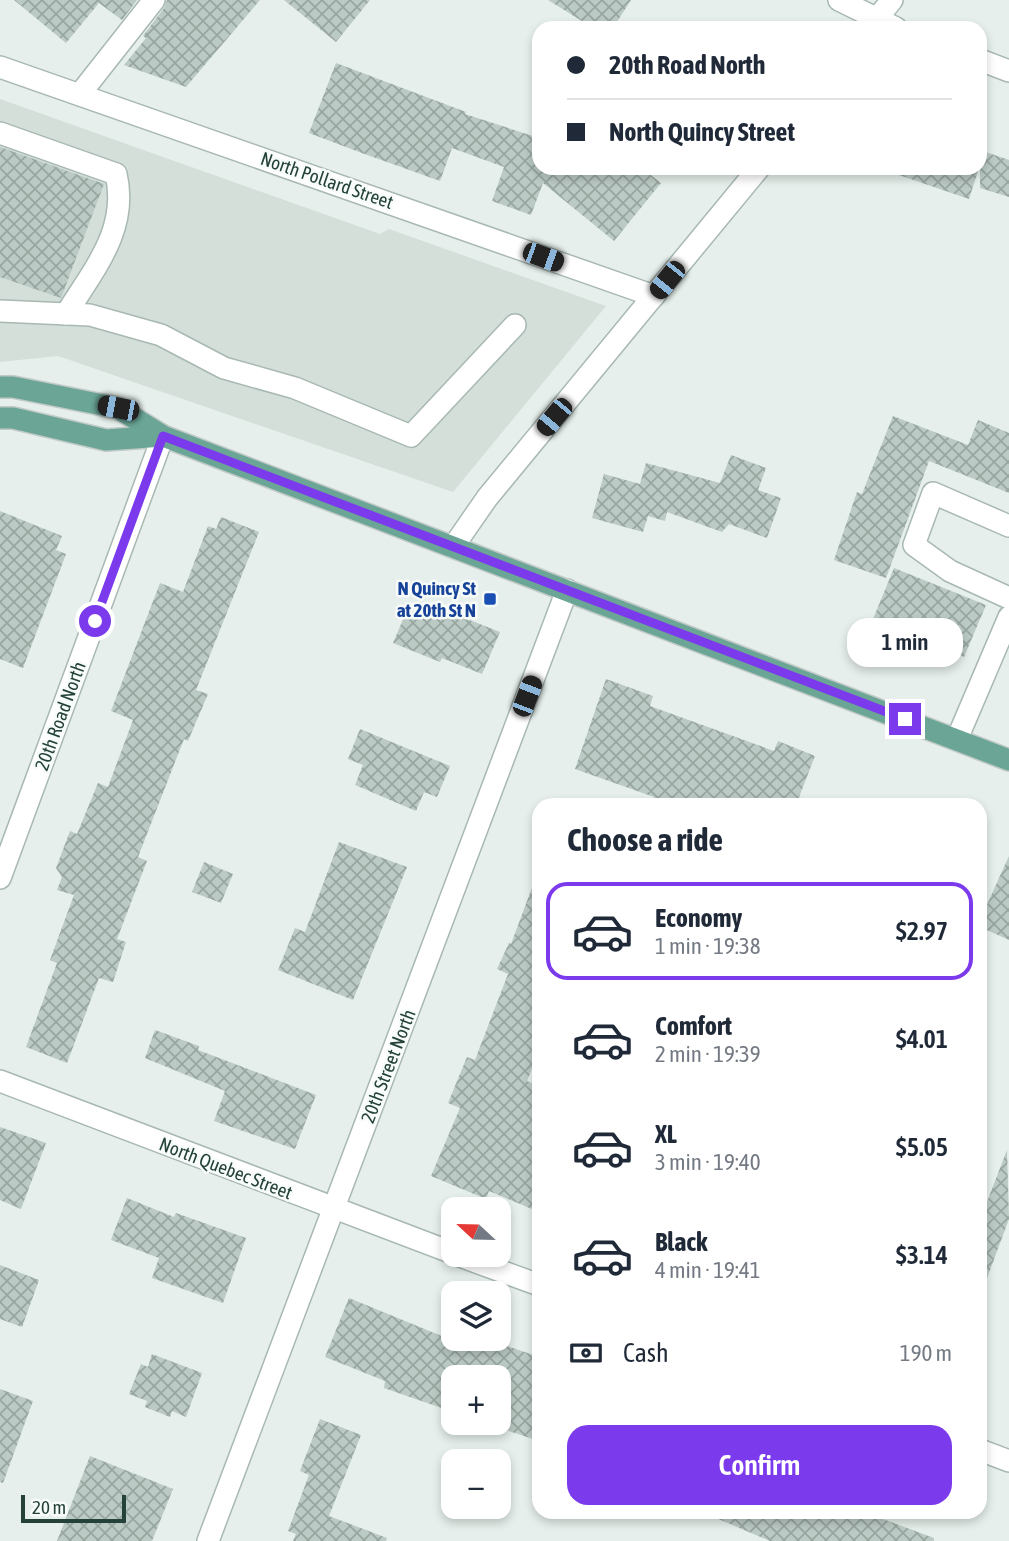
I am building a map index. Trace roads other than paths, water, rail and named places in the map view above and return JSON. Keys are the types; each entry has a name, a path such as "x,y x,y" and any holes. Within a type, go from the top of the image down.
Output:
{"main road":[{"path":"0,387 13,387 118,408 163,436 1009,760"},
{"path":"0,418 13,418 106,440 163,436"}],"street":[{"path":"80,94 154,0"},
{"path":"839,0 873,21"},
{"path":"882,21 892,0"},
{"path":"987,63 1009,71"},
{"name":"North Pollard Street","path":"0,66 654,296"},
{"path":"0,133 116,174 121,195 111,243 66,314"},
{"path":"453,547 487,498 753,175"},
{"path":"0,312 90,315 161,335 223,368 295,388 411,436 515,326"},
{"name":"20th Road North","path":"0,878 163,436"},
{"path":"1009,526 933,493 914,545 950,572 1009,598"},
{"name":"20th Street North","path":"208,1541 567,590"},
{"path":"957,739 1009,617"},
{"name":"North Quebec Street","path":"0,1081 441,1249"},
{"name":"North Quebec Street","path":"489,1267 532,1283"},
{"path":"987,1453 1009,1461"}],"place":[{"name":"N Quincy St at 20th St N","path":"490,599"}]}
